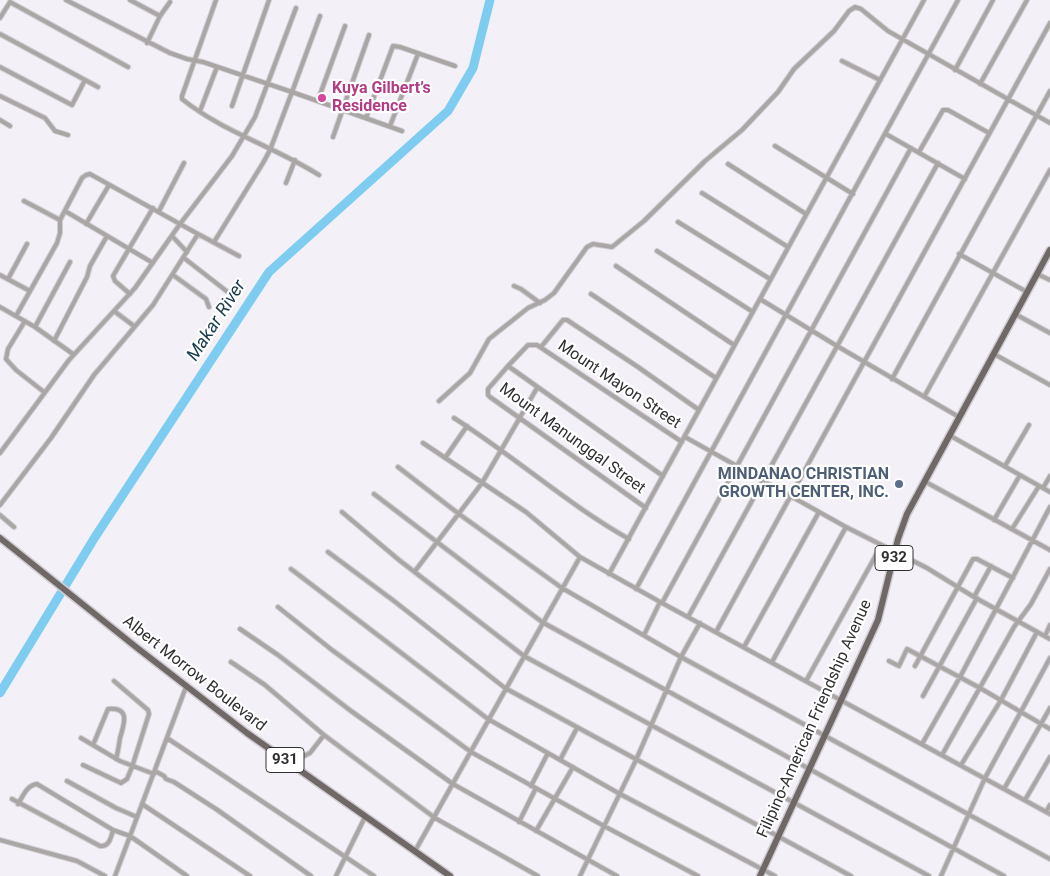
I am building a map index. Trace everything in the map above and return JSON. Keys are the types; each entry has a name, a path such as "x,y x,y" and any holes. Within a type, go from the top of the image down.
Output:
{"main road":[{"name":"Filipino-American Friendship Avenue","path":"761,873 878,620 906,514 1050,250"},
{"name":"Albert Morrow Boulevard","path":"0,538 186,687 292,765 450,876"}],"street":[{"path":"66,0 73,2 147,43 174,55 268,83 402,131"},
{"path":"130,0 160,16"},
{"path":"216,0 182,97 200,111 244,137 295,160 319,175"},
{"path":"232,106 269,0"},
{"path":"609,574 924,0"},
{"path":"636,589 958,0"},
{"path":"954,70 993,0"},
{"path":"980,84 1027,0"},
{"path":"0,18 10,1 128,67"},
{"path":"147,43 160,16 170,2"},
{"path":"0,5 6,8"},
{"path":"439,401 470,373 490,339 528,308 540,303 554,293 587,247 593,244 609,248 616,246 705,161 738,133 778,92 794,69 834,31 848,11 855,7 861,9 883,28 902,40 1050,122"},
{"path":"0,453 73,354 130,294 180,224 217,177 244,137 255,117 296,8"},
{"path":"214,242 270,150 320,16"},
{"path":"716,632 1050,23"},
{"path":"318,100 345,26"},
{"path":"0,34 98,87"},
{"path":"332,137 369,35"},
{"path":"366,118 392,48 395,46 455,66"},
{"path":"390,126 418,54"},
{"path":"842,61 880,80"},
{"path":"0,67 72,105 85,80"},
{"path":"200,111 217,68"},
{"path":"892,379 1050,90"},
{"path":"0,96 44,118 55,131 68,135"},
{"path":"919,152 943,110 948,110 990,133"},
{"path":"0,120 10,126"},
{"path":"886,134 964,179"},
{"path":"775,146 853,194"},
{"path":"644,635 911,148"},
{"path":"286,183 295,160"},
{"path":"159,212 184,163"},
{"path":"688,617 938,163"},
{"path":"728,164 806,214"},
{"path":"924,398 1050,170"},
{"path":"16,316 57,244 60,233 60,220 82,178 86,175 90,174 239,256"},
{"path":"86,224 109,185"},
{"path":"702,193 788,247"},
{"path":"24,201 60,220"},
{"path":"130,294 115,281 113,276 153,208"},
{"path":"65,211 153,262"},
{"path":"678,222 770,279"},
{"path":"0,505 51,438 94,375 153,305 198,234"},
{"path":"54,341 87,277 91,264 107,236"},
{"path":"172,236 187,252"},
{"path":"8,279 27,244"},
{"path":"657,251 752,312"},
{"path":"959,254 1028,292"},
{"path":"184,258 230,293"},
{"path":"35,327 70,262"},
{"path":"616,266 734,345"},
{"path":"1038,274 1050,280"},
{"path":"0,275 30,291"},
{"path":"173,275 206,299 209,306"},
{"path":"514,286 540,303"},
{"path":"591,294 716,378"},
{"path":"760,299 924,398 959,417"},
{"path":"0,308 35,327 73,354"},
{"path":"114,311 134,326"},
{"path":"1016,314 1050,333"},
{"path":"663,476 508,366 528,345 534,344 542,347 563,320 567,320 699,410"},
{"path":"24,321 8,349 6,359 16,370 44,392"},
{"name":"Mount Mayon Street","path":"542,347 682,442"},
{"path":"994,354 1050,385"},
{"name":"Mount Manunggal Street","path":"508,366 488,389 488,395 646,508"},
{"path":"416,571 482,484 537,388"},
{"path":"454,418 502,450 590,515 629,539"},
{"path":"1005,466 1029,425"},
{"path":"445,458 467,426"},
{"path":"949,435 1050,492"},
{"path":"685,437 881,546 927,568 1050,640"},
{"path":"423,443 542,524 580,557 609,574 1048,812 1050,805"},
{"path":"398,467 459,514 562,588 681,657 1050,859"},
{"path":"994,520 1020,475"},
{"path":"1012,529 1050,476"},
{"path":"924,481 1050,550"},
{"path":"374,494 542,622 1004,876"},
{"path":"922,744 960,677 1050,507"},
{"path":"342,512 399,560 416,571 524,656 929,876"},
{"path":"744,647 819,512"},
{"path":"0,515 14,527"},
{"path":"772,662 846,527"},
{"path":"806,681 881,546"},
{"path":"328,552 505,688 851,876"},
{"path":"415,852 505,688 580,557"},
{"path":"915,666 973,559 977,559 1012,578"},
{"path":"923,696 976,598 991,566"},
{"path":"291,569 488,719 761,873 775,876"},
{"path":"942,755 1018,621 1036,596 1050,569"},
{"path":"278,607 332,650 471,752 698,876"},
{"path":"580,876 636,760 681,657 700,623"},
{"path":"1045,636 1050,625"},
{"path":"240,630 278,655 351,711 453,784 617,876"},
{"path":"961,765 1001,700 1037,632"},
{"path":"889,661 899,666 907,649 980,688 1050,729"},
{"path":"941,876 985,778 1050,658"},
{"path":"231,662 265,685 324,736 435,818 538,876"},
{"path":"83,765 121,783 127,779 132,767 149,714 148,710 114,681"},
{"path":"121,876 116,875 186,687"},
{"path":"93,745 108,709 114,708 121,711 124,714 125,723 116,759"},
{"path":"1004,789 1050,708"},
{"path":"560,760 577,728"},
{"path":"292,765 298,759 310,753 324,736"},
{"path":"81,738 132,767 164,776 216,809 312,876"},
{"path":"167,738 374,876"},
{"path":"531,786 548,753"},
{"path":"1025,800 1050,757"},
{"path":"536,830 573,767"},
{"path":"68,781 116,808 138,817"},
{"path":"18,804 29,788 37,784 113,830 130,836 187,876"},
{"path":"519,822 536,788"},
{"path":"12,799 18,804 100,846 108,843 113,830"},
{"path":"142,804 250,876"},
{"path":"336,876 365,817"},
{"path":"0,840 77,861 105,876"}],"waterway":[{"name":"Makar River","path":"0,693 95,537 269,272 448,111 473,68 490,0"}],"place":[{"name":"Kuya Gilbert’s Residence","path":"322,98"},
{"name":"MINDANAO CHRISTIAN GROWTH CENTER, INC.","path":"899,484"}]}
